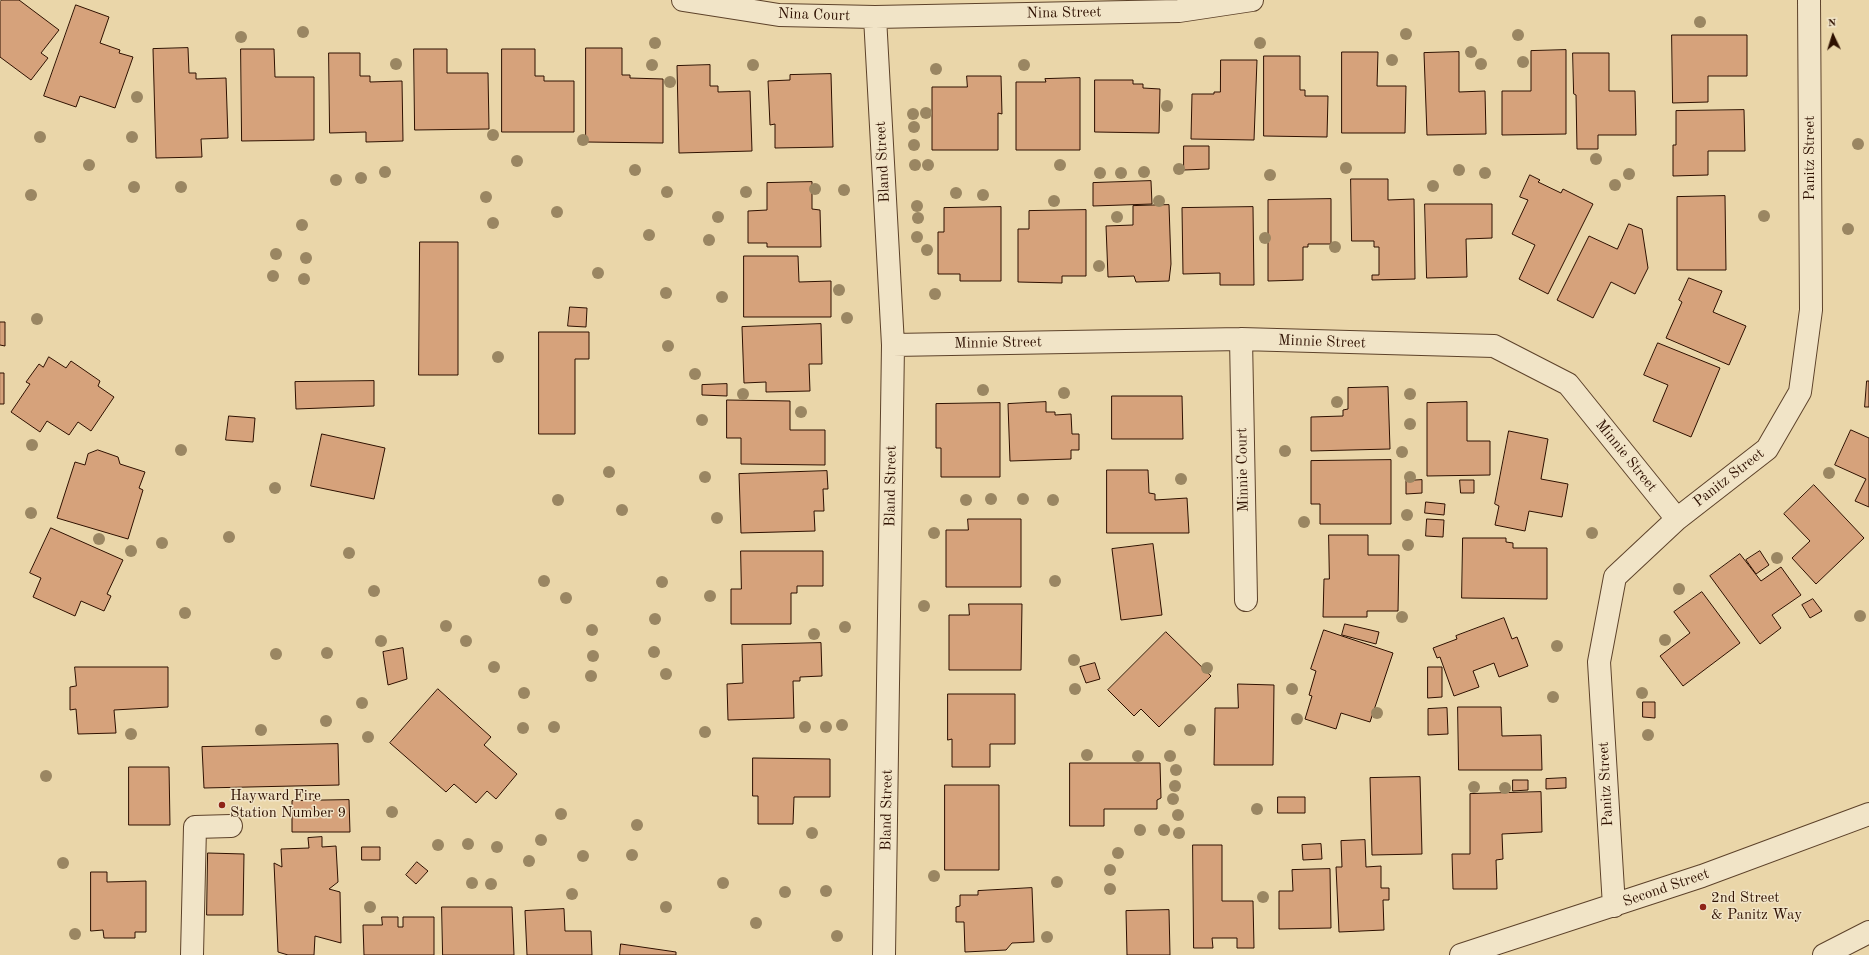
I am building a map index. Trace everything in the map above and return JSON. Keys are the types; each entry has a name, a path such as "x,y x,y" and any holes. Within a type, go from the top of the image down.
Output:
{"street":[{"name":"Nina Court","path":"683,0 779,15 875,17"},
{"name":"Nina Street","path":"875,17 1179,11 1252,0"},
{"name":"Panitz Street","path":"1614,906 1599,662 1615,577 1677,519 1767,449 1800,392 1811,310 1809,0"},
{"name":"Bland Street","path":"875,17 893,345 884,955"},
{"name":"Minnie Street","path":"893,345 1241,340 1494,346 1568,384 1677,519"},
{"name":"Minnie Court","path":"1241,340 1246,600"},
{"name":"Second Street","path":"1461,955 1702,876 1869,814"},
{"path":"192,955 195,827 231,826"},
{"path":"1824,955 1869,932"}],"building":[{"path":"2,0 19,0 59,30 41,53 48,58 31,80 0,57 0,2"},
{"path":"76,5 109,17 100,43 120,50 119,53 133,57 115,108 80,96 76,107 44,96"},
{"path":"1672,35 1747,35 1747,76 1708,76 1708,102 1673,103"},
{"path":"188,48 189,73 196,73 196,79 226,78 228,138 201,139 202,157 156,158 153,49"},
{"path":"586,48 622,48 622,75 630,75 630,78 663,79 663,143 586,142"},
{"path":"241,49 274,49 275,77 314,77 314,140 242,141"},
{"path":"414,49 447,49 447,73 488,73 489,129 415,130"},
{"path":"502,49 535,49 535,76 544,76 544,81 574,81 574,132 502,132"},
{"path":"1566,50 1566,134 1502,135 1502,91 1531,91 1531,51"},
{"path":"1342,52 1378,52 1377,86 1406,86 1405,133 1342,133"},
{"path":"1459,52 1459,92 1485,91 1486,134 1427,135 1424,53"},
{"path":"329,53 360,53 360,76 370,76 370,82 402,81 403,141 366,142 366,132 330,133"},
{"path":"1573,53 1609,53 1609,91 1635,91 1636,135 1598,135 1598,149 1577,149 1576,95 1574,94"},
{"path":"1264,56 1300,56 1300,90 1305,90 1305,96 1328,96 1327,137 1264,136"},
{"path":"1221,60 1257,60 1254,140 1191,139 1192,94 1214,94 1214,92 1220,92"},
{"path":"710,65 710,86 718,86 718,92 750,91 752,151 679,153 677,66"},
{"path":"831,74 833,147 775,148 775,124 770,125 768,81 790,80 790,75"},
{"path":"967,76 1001,76 1002,114 998,113 998,150 932,150 932,87 967,87"},
{"path":"1080,78 1080,150 1016,150 1016,82 1046,82 1045,79"},
{"path":"1095,80 1133,80 1133,84 1143,84 1143,88 1160,89 1159,133 1095,132"},
{"path":"1744,110 1745,151 1708,151 1708,175 1673,176 1673,145 1676,145 1676,111"},
{"path":"1184,146 1209,146 1209,169 1184,170"},
{"path":"1530,175 1540,180 1538,182 1561,193 1563,189 1593,204 1548,294 1519,279 1535,245 1512,234 1528,200 1520,197"},
{"path":"1351,179 1388,179 1388,200 1414,199 1415,279 1372,280 1372,275 1379,275 1379,247 1374,247 1374,241 1352,241"},
{"path":"1151,181 1152,204 1093,206 1093,183"},
{"path":"812,182 812,209 820,210 821,247 767,247 767,243 748,243 748,211 767,210 767,183"},
{"path":"1725,196 1726,270 1677,270 1677,197"},
{"path":"1331,199 1331,244 1308,244 1308,247 1303,247 1303,280 1268,281 1268,200"},
{"path":"1425,204 1492,204 1492,238 1466,239 1467,277 1427,278"},
{"path":"1169,205 1171,264 1169,281 1136,282 1134,276 1108,277 1106,226 1133,225 1133,206"},
{"path":"1001,207 1001,281 960,281 960,274 938,274 938,232 944,232 944,208"},
{"path":"1253,207 1254,285 1220,285 1220,273 1183,274 1182,208"},
{"path":"1086,210 1086,276 1062,276 1062,283 1018,282 1018,229 1029,229 1029,211"},
{"path":"1629,224 1642,229 1648,268 1635,294 1611,282 1593,318 1557,300 1589,236 1617,249"},
{"path":"420,242 458,242 458,375 419,375"},
{"path":"744,256 798,256 799,282 831,281 831,317 744,317"},
{"path":"1689,278 1722,291 1713,312 1746,326 1729,365 1666,338 1682,302 1679,300"},
{"path":"570,307 587,308 586,327 568,326"},
{"path":"0,322 5,322 5,346 0,345"},
{"path":"821,324 822,364 809,364 810,391 766,392 766,382 744,383 742,327"},
{"path":"539,332 589,332 589,359 575,359 575,434 539,434"},
{"path":"1658,343 1720,368 1691,437 1653,421 1668,385 1644,375"},
{"path":"49,357 66,368 71,361 100,381 98,386 114,397 91,431 78,422 69,435 47,421 40,432 11,412 30,384 26,382 39,364 43,367"},
{"path":"0,373 4,373 4,404 0,404"},
{"path":"374,381 374,406 296,409 295,382"},
{"path":"1867,381 1869,381 1869,407 1865,407"},
{"path":"727,384 727,396 702,395 702,385"},
{"path":"1388,387 1390,449 1311,451 1311,417 1343,416 1343,410 1348,409 1348,388"},
{"path":"1112,396 1182,396 1183,439 1112,439"},
{"path":"727,400 790,401 790,430 825,430 825,465 741,464 741,438 727,438"},
{"path":"1046,402 1046,412 1055,412 1055,415 1071,414 1072,434 1079,434 1079,450 1071,450 1071,459 1010,461 1008,404"},
{"path":"1467,402 1467,441 1490,441 1490,475 1427,476 1427,403"},
{"path":"1000,403 1000,477 941,477 941,448 936,448 936,404"},
{"path":"229,416 255,418 253,442 226,440"},
{"path":"1851,430 1869,438 1869,507 1855,501 1866,479 1835,465"},
{"path":"1509,431 1548,439 1541,479 1568,484 1562,517 1529,511 1525,531 1495,525 1499,506 1495,504"},
{"path":"322,434 385,448 374,499 311,486"},
{"path":"98,450 118,457 120,464 145,472 139,488 143,490 128,539 57,518 75,462 85,465 88,454"},
{"path":"1391,460 1391,524 1320,524 1320,504 1311,504 1311,461"},
{"path":"1107,470 1148,470 1149,493 1155,494 1155,500 1187,498 1189,533 1107,533"},
{"path":"827,471 828,489 823,489 824,511 814,511 815,531 741,533 739,474"},
{"path":"1422,480 1422,493 1406,494 1406,481"},
{"path":"1460,480 1474,480 1474,493 1461,493"},
{"path":"1814,485 1864,538 1816,584 1792,558 1810,541 1784,514"},
{"path":"1426,502 1445,504 1444,515 1425,513"},
{"path":"968,519 1021,519 1021,587 946,587 946,530 968,530"},
{"path":"1427,519 1444,520 1443,537 1426,536"},
{"path":"51,528 123,560 107,594 111,596 104,611 81,601 75,616 33,597 41,578 30,573"},
{"path":"1329,535 1368,535 1368,555 1399,555 1398,611 1367,611 1367,617 1323,617 1324,579 1329,579"},
{"path":"1463,538 1506,538 1506,542 1513,543 1513,548 1547,548 1547,599 1462,598"},
{"path":"1153,544 1162,615 1121,620 1112,549"},
{"path":"741,551 823,551 823,586 797,586 797,593 791,593 791,624 731,624 731,589 741,589"},
{"path":"1760,551 1769,565 1756,574 1746,560"},
{"path":"1740,554 1761,581 1781,567 1801,595 1772,615 1781,628 1760,644 1710,576"},
{"path":"1702,592 1740,643 1683,686 1660,656 1690,633 1674,612"},
{"path":"1813,599 1822,611 1810,618 1802,605"},
{"path":"969,604 1022,604 1021,670 949,670 949,615 969,615"},
{"path":"1504,618 1512,639 1517,637 1528,666 1499,677 1494,663 1473,671 1479,687 1454,696 1440,657 1437,658 1433,648 1457,639 1456,636"},
{"path":"1345,624 1379,632 1376,644 1342,635"},
{"path":"1324,630 1393,653 1370,722 1341,713 1336,729 1305,719 1312,696 1309,695 1316,671 1311,669"},
{"path":"1166,632 1211,676 1159,727 1141,709 1134,716 1108,690"},
{"path":"821,643 822,676 800,677 800,681 793,681 794,718 728,720 727,684 743,683 742,645"},
{"path":"403,648 407,679 388,685 383,652"},
{"path":"1095,663 1100,679 1086,683 1080,667"},
{"path":"75,667 168,667 168,707 114,710 116,733 78,734 76,709 70,710 70,687 76,686"},
{"path":"1428,667 1442,667 1442,697 1428,698"},
{"path":"1238,684 1274,685 1273,765 1214,765 1215,708 1238,708"},
{"path":"438,689 491,737 484,745 517,774 496,799 487,791 476,803 454,784 446,792 390,743"},
{"path":"948,694 1015,694 1015,744 990,744 990,767 952,767 952,739 948,740"},
{"path":"1643,702 1655,702 1655,718 1643,717"},
{"path":"1458,707 1501,707 1502,736 1541,735 1542,770 1459,770"},
{"path":"1447,708 1448,734 1428,735 1428,709"},
{"path":"338,744 339,785 204,788 202,747"},
{"path":"753,758 830,759 830,797 794,797 793,824 758,824 758,796 753,796"},
{"path":"1070,763 1160,763 1161,798 1157,800 1157,809 1104,809 1104,826 1070,826"},
{"path":"129,767 169,767 170,825 129,825"},
{"path":"1420,777 1422,854 1372,855 1370,778"},
{"path":"1566,778 1566,788 1546,789 1546,779"},
{"path":"1513,780 1528,780 1528,790 1513,791"},
{"path":"945,785 999,785 999,870 945,870"},
{"path":"1541,792 1542,832 1502,834 1503,859 1496,860 1497,889 1453,889 1452,854 1470,854 1470,794"},
{"path":"1278,797 1305,797 1305,813 1278,813"},
{"path":"349,800 350,832 292,832 292,801"},
{"path":"322,837 322,847 336,846 338,882 329,889 340,892 341,943 315,936 314,955 288,955 278,952 274,863 282,867 281,849 309,848 308,838"},
{"path":"1365,840 1366,867 1381,866 1381,888 1389,888 1389,900 1383,900 1384,930 1339,932 1336,867 1342,867 1341,841"},
{"path":"1321,844 1322,859 1303,860 1302,845"},
{"path":"1193,845 1222,845 1222,901 1253,901 1254,948 1237,948 1237,938 1212,938 1213,948 1194,948"},
{"path":"362,847 380,847 380,860 362,860"},
{"path":"208,853 244,854 243,915 207,915"},
{"path":"417,862 428,871 416,884 406,875"},
{"path":"1330,869 1331,928 1279,929 1279,891 1293,891 1292,870"},
{"path":"91,872 107,872 107,882 146,881 146,932 135,932 135,938 104,938 103,930 91,931"},
{"path":"1032,888 1034,942 1012,943 1006,950 965,952 964,922 956,922 956,907 960,906 960,895 978,895 978,891"},
{"path":"442,907 512,907 514,955 443,955"},
{"path":"564,909 565,931 591,931 592,955 527,955 525,911"},
{"path":"1169,910 1170,955 1127,955 1126,911"},
{"path":"382,917 398,917 398,927 403,927 403,917 434,917 434,955 364,955 363,925 382,925"},
{"path":"621,944 676,952 676,955 620,955"}],"place":[{"name":"Hayward Fire Station Number 9","path":"222,805"},
{"name":"2nd Street & Panitz Way","path":"1703,907"}]}
